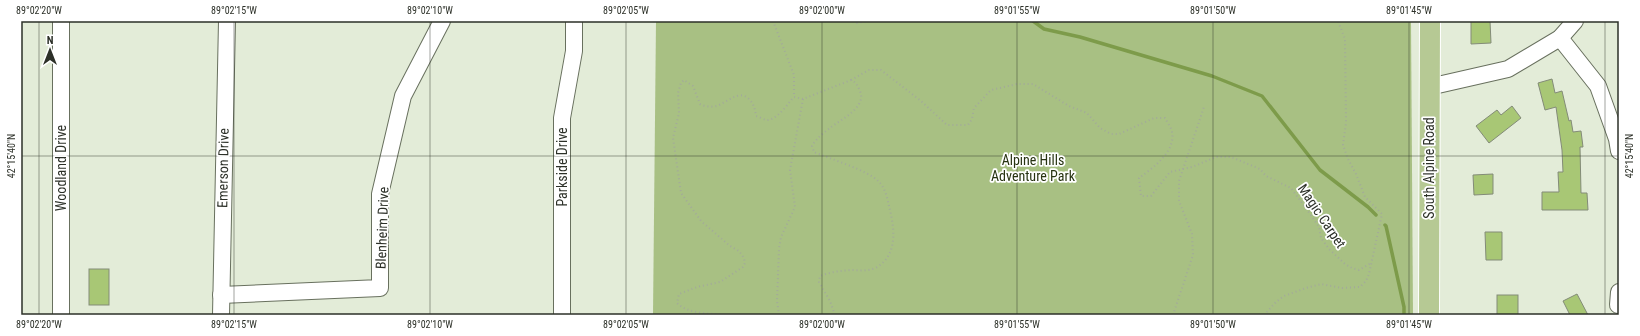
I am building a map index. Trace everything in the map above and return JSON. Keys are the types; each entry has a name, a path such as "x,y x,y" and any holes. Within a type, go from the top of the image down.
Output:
{"main road":[{"name":"South Alpine Road","path":"1429,315 1430,21"}],"street":[{"name":"Woodland Drive","path":"61,21 61,315"},
{"name":"Emerson Drive","path":"220,315 226,21"},
{"name":"Blenheim Drive","path":"221,295 380,288 380,194 403,96 442,21"},
{"name":"Parkside Drive","path":"562,315 562,118 574,51 574,21"},
{"path":"1429,87 1508,69 1560,38 1574,21"},
{"path":"1560,38 1598,86 1618,139 1619,152"},
{"path":"1618,305 1619,292"}],"path":[{"path":"724,315 692,312 682,308 677,303 680,294 697,287 720,282 743,267 745,263 744,258 739,251 730,246 701,221 681,192 673,138 679,113 678,93 684,80 693,86 700,104 707,107 720,105 742,95 746,96 752,103 756,116 766,120 777,115 794,96 794,75 773,21"},
{"path":"853,21 857,23 868,21"},
{"path":"1264,315 1284,296 1306,288 1321,284 1342,288 1360,287 1366,281 1371,263 1382,214 1365,196 1348,159 1344,145 1346,123 1345,39 1338,21"},
{"name":"Magic Carpet","path":"851,80 869,70 881,70 921,101 947,125 968,125 972,118 974,108 991,90 1017,84 1033,84 1069,106 1086,113 1100,128 1111,134 1119,134 1154,118 1165,118 1172,131 1171,146 1165,156 1139,178 1141,196 1150,196 1170,172 1182,170 1216,157 1231,157 1260,169 1266,176 1291,188 1319,227 1321,238 1345,264 1359,270 1371,263"},
{"path":"794,96 803,99 851,80 856,82 861,92 860,101 853,111 830,127 812,146 814,152 821,156 848,165 878,180 885,190 893,225 893,242 890,253 885,261 871,270 837,272 820,276 819,282 830,301 835,315"},
{"path":"779,315 777,301 779,249 781,237 795,207 790,170 803,99"},
{"path":"1172,315 1193,255 1192,234 1179,201 1179,186 1182,170 1204,107"}],"green space":[{"name":"Alpine Hills Adventure Park","path":"656,21 1411,21 1413,315 653,315"}],"building":[{"path":"1471,21 1490,21 1491,43 1471,44"},
{"path":"1552,79 1555,93 1562,91 1573,132 1581,131 1583,147 1580,147 1581,193 1587,193 1588,210 1542,210 1542,192 1559,192 1558,172 1563,172 1562,150 1556,107 1545,110 1538,83"},
{"path":"1512,106 1521,118 1489,143 1476,126 1497,110 1501,115"},
{"path":"1493,174 1493,194 1474,195 1473,175"},
{"path":"1485,232 1502,232 1502,260 1486,260"},
{"path":"89,269 109,269 109,305 89,305"},
{"path":"1577,294 1588,315 1570,315 1563,301"},
{"path":"1497,295 1518,295 1518,315 1497,315"}],"waterway":[{"path":"1033,21 1044,29 1080,37 1212,76 1262,96 1320,170 1368,207 1376,215"},
{"path":"1385,225 1404,307 1404,315"}]}
